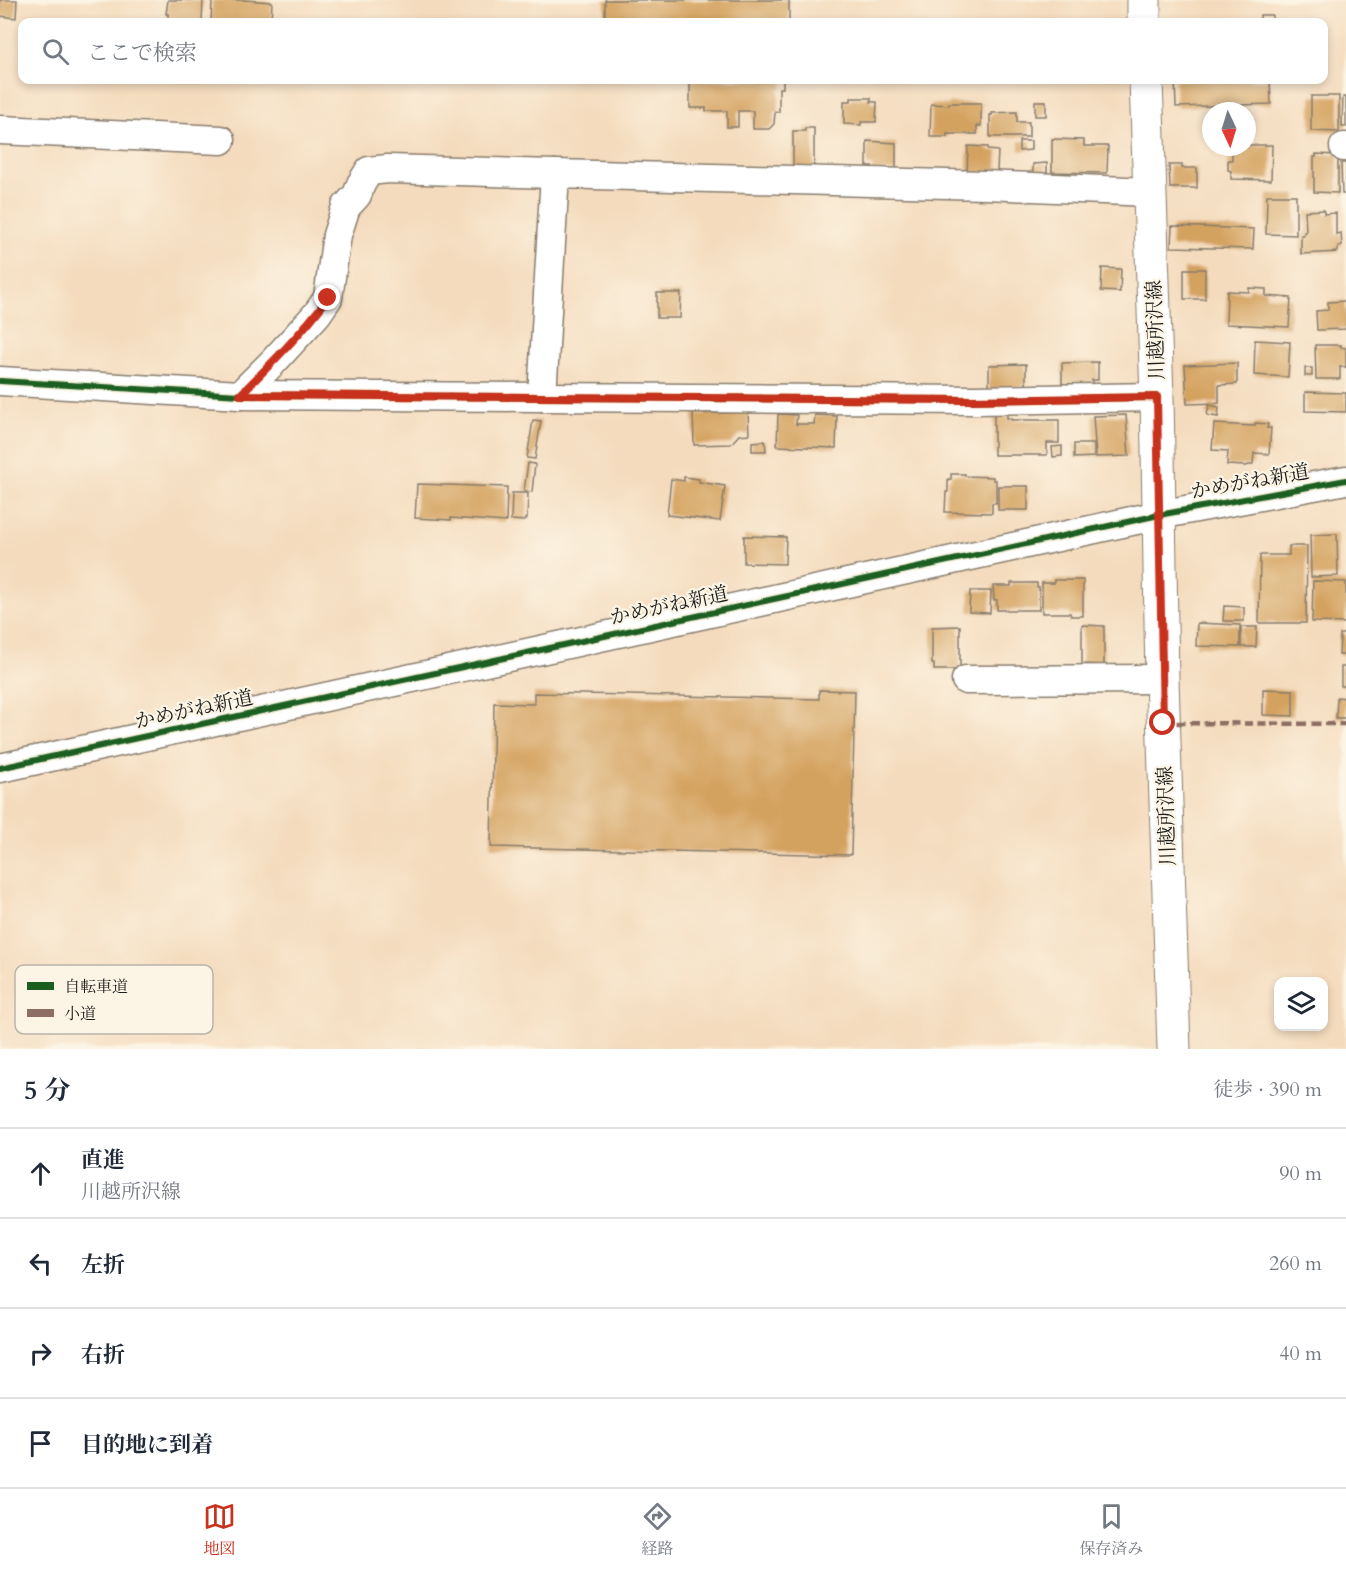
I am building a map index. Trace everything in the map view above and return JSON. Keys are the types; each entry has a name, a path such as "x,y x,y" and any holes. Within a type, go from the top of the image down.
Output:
{"main road":[{"path":"1144,0 1144,18"},
{"name":"川越所沢線","path":"1146,84 1157,397 1161,679 1174,1049"}],"street":[{"path":"0,130 221,140"},
{"path":"240,395 317,314 328,298 337,235 346,207 357,195 369,171 973,184 1149,192"},
{"path":"542,397 555,174"},
{"path":"0,381 240,395 973,400 1157,397"},
{"name":"かめがね新道","path":"0,768 1158,515 1346,480"},
{"path":"966,680 1161,679"}],"building":[{"path":"0,0 17,0 16,18 0,16"},
{"path":"168,0 203,0 202,18 168,18 166,14"},
{"path":"212,0 272,2 271,18 211,18"},
{"path":"605,0 789,0 789,18 605,18"},
{"path":"1260,15 1272,15 1272,18 1260,18"},
{"path":"690,84 783,84 783,88 779,88 779,112 775,112 774,124 769,129 753,129 753,111 738,111 738,127 727,127 727,111 690,108"},
{"path":"1175,84 1270,84 1271,104 1202,102 1202,106 1176,107"},
{"path":"1311,96 1339,96 1339,132 1311,131"},
{"path":"1343,97 1346,97 1346,127 1342,127"},
{"path":"851,98 871,98 871,102 877,102 876,122 861,122 861,125 844,124 844,101 851,101"},
{"path":"1035,101 1046,101 1046,116 1035,116"},
{"path":"949,103 981,103 981,126 977,126 977,134 947,134 947,137 930,137 931,104 949,105"},
{"path":"1017,112 1017,122 1029,122 1029,137 990,137 990,115 992,113"},
{"path":"805,128 814,128 814,169 793,169 793,131 805,131"},
{"path":"1052,139 1084,140 1084,146 1108,146 1107,173 1052,172"},
{"path":"867,141 896,143 896,171 872,171 872,166 867,166"},
{"path":"1019,141 1031,141 1031,150 1019,151"},
{"path":"1256,145 1272,145 1271,180 1231,179 1228,160 1232,160 1232,156 1256,156"},
{"path":"968,146 988,147 988,150 998,151 997,171 967,174"},
{"path":"1316,154 1338,155 1338,193 1314,192 1314,157"},
{"path":"1047,163 1047,179 1033,179 1033,164"},
{"path":"1341,163 1346,163 1346,194 1342,194"},
{"path":"1169,165 1197,168 1197,188 1170,188"},
{"path":"1267,195 1296,195 1296,235 1266,234"},
{"path":"1324,210 1324,214 1336,213 1336,234 1341,233 1342,246 1338,246 1338,252 1301,254 1301,235 1306,232 1305,211"},
{"path":"1172,226 1254,229 1253,249 1171,247"},
{"path":"1102,268 1121,269 1120,292 1101,291"},
{"path":"1184,269 1205,269 1205,299 1184,299"},
{"path":"1249,288 1266,289 1266,296 1291,298 1289,327 1226,324 1227,291 1249,292"},
{"path":"657,293 681,293 680,318 657,318"},
{"path":"1346,301 1346,329 1317,330 1316,311 1328,310 1328,302"},
{"path":"1255,340 1290,342 1288,377 1254,375"},
{"path":"1315,345 1341,345 1346,348 1346,367 1340,367 1340,379 1316,379"},
{"path":"1098,362 1098,380 1092,380 1092,387 1062,392 1062,363"},
{"path":"1237,363 1237,384 1219,385 1219,403 1187,404 1185,365"},
{"path":"1026,364 1026,385 989,391 989,365"},
{"path":"1305,368 1312,368 1312,376 1305,376"},
{"path":"1305,392 1346,393 1346,412 1305,411"},
{"path":"1209,405 1219,407 1218,417 1207,415"},
{"path":"748,412 749,434 739,435 731,444 694,445 693,414"},
{"path":"778,414 797,415 796,424 814,424 815,415 837,416 836,448 777,446"},
{"path":"994,414 1007,414 1007,418 1011,420 1059,420 1059,443 1047,443 1047,455 994,455"},
{"path":"1126,415 1129,456 1096,457 1093,416"},
{"path":"533,420 541,421 535,459 527,458"},
{"path":"1255,423 1268,424 1267,428 1271,428 1269,454 1254,453 1253,464 1246,466 1227,465 1228,451 1212,450 1214,424 1255,426"},
{"path":"765,441 766,451 752,451 752,442"},
{"path":"1074,444 1094,444 1094,457 1074,458"},
{"path":"1062,446 1062,456 1053,457 1052,447"},
{"path":"528,463 535,464 532,492 524,491"},
{"path":"951,474 993,477 993,480 996,480 996,503 992,503 992,513 945,512 948,479 951,479"},
{"path":"684,477 725,486 720,521 667,515 671,479 684,481"},
{"path":"417,484 507,487 506,522 415,518"},
{"path":"998,486 1028,486 1028,510 998,510"},
{"path":"512,493 528,493 525,521 511,520"},
{"path":"1337,534 1338,576 1311,577 1310,535"},
{"path":"744,536 786,537 785,564 744,563"},
{"path":"1289,546 1307,546 1306,623 1259,623 1260,555 1289,555"},
{"path":"1054,580 1083,580 1083,616 1071,616 1070,613 1042,613 1042,583 1054,583"},
{"path":"1313,581 1346,582 1346,623 1312,622"},
{"path":"1011,583 1037,583 1039,610 997,610 993,586 1011,586"},
{"path":"970,591 991,591 990,613 969,612"},
{"path":"1224,606 1244,607 1244,621 1223,621"},
{"path":"1197,623 1240,625 1240,647 1196,646"},
{"path":"1082,625 1104,626 1104,665 1082,664"},
{"path":"960,626 960,670 934,670 932,627"},
{"path":"1241,627 1257,627 1256,647 1241,647"},
{"path":"1340,634 1346,634 1346,655 1339,655"},
{"path":"1341,667 1346,667 1346,686 1341,686"},
{"path":"1263,689 1293,690 1293,716 1263,715"},
{"path":"819,690 855,691 851,855 491,847 494,703 534,704 534,693 819,699"},
{"path":"1337,697 1346,698 1346,718 1336,718"}],"marked path":[{"path":"1163,723 1346,724"}],"cycle path":[{"path":"0,381 240,395 973,400 1157,397"},
{"path":"0,768 1159,515 1346,480"}],"route":[{"path":"328,298 317,314 240,395 973,400 1157,397 1163,723"}]}
